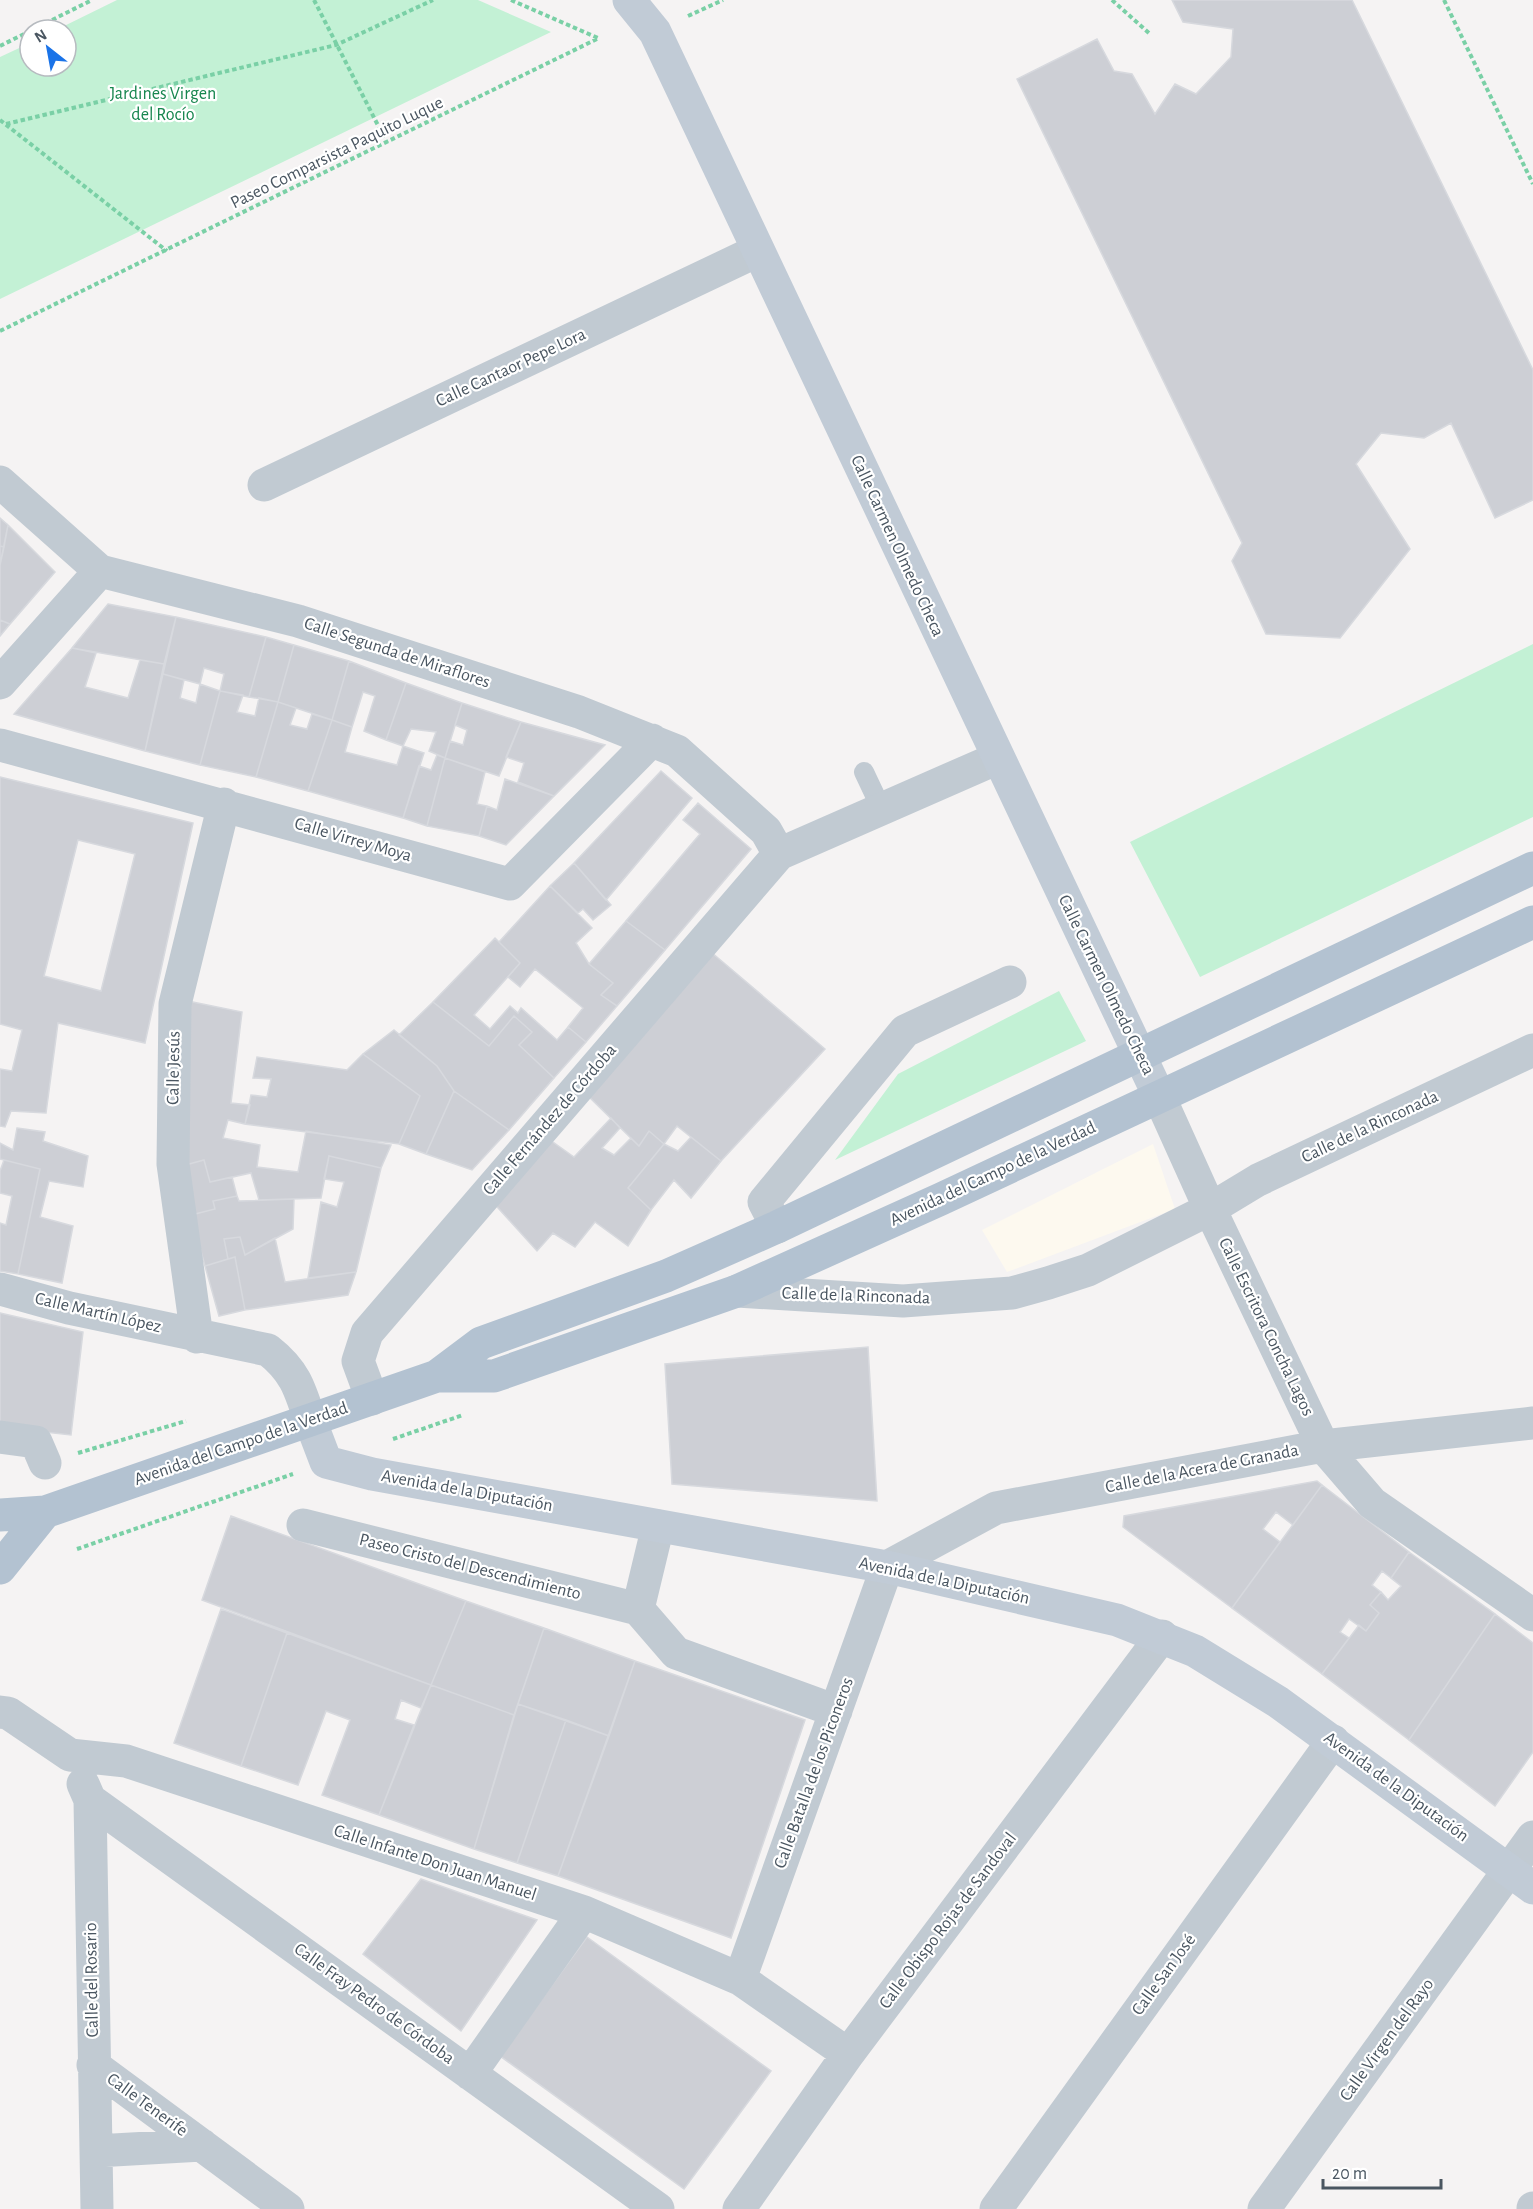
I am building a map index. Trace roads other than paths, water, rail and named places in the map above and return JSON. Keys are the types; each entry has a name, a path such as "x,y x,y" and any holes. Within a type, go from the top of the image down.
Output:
{"main road":[{"name":"Avenida del Campo de la Verdad","path":"0,1515 45,1512 437,1376 482,1343 666,1276 777,1227 1533,868"},
{"name":"Avenida del Campo de la Verdad","path":"437,1376 494,1376 737,1291 1533,922"},
{"path":"0,1568 45,1512"}],"street":[{"name":"Calle Carmen Olmedo Checa","path":"629,0 655,32 1159,1096"},
{"name":"Calle Cantaor Pepe Lora","path":"264,485 757,251"},
{"name":"Calle Segunda de Miraflores","path":"0,482 100,571 298,621 579,712 677,751 766,831 779,854"},
{"path":"0,683 100,571"},
{"name":"Calle Virrey Moya","path":"0,745 224,804 510,884 652,740"},
{"path":"779,854 998,758"},
{"name":"Calle Jesús","path":"197,1337 173,1164 175,1004 224,804"},
{"name":"Calle Fernández de Córdoba","path":"372,1399 358,1361 367,1333 779,854"},
{"path":"777,1227 764,1202 905,1031 1010,982"},
{"name":"Calle de la Rinconada","path":"737,1291 903,1301 1012,1293 1088,1270 1210,1209 1258,1180 1533,1050"},
{"path":"1159,1096 1210,1209"},
{"name":"Calle Escritora Concha Lagos","path":"1210,1209 1323,1446 1372,1503 1533,1615"},
{"name":"Calle Martín López","path":"0,1289 197,1337 268,1350 285,1363 298,1383 310,1420"},
{"name":"Avenida de la Diputación","path":"310,1420 326,1462 372,1474 887,1567 1107,1617 1162,1636 1195,1650 1333,1741 1522,1880"},
{"name":"Calle de la Acera de Granada","path":"887,1567 996,1508 1323,1446 1533,1423"},
{"path":"0,1437 36,1442 45,1463"},
{"name":"Paseo Cristo del Descendimiento","path":"303,1525 638,1609"},
{"path":"658,1526 638,1609 676,1653 836,1711"},
{"name":"Calle Batalla de los Piconeros","path":"740,1979 887,1567"},
{"name":"Calle Obispo Rojas de Sandoval","path":"739,2209 848,2054 1162,1636"},
{"name":"Calle Infante Don Juan Manuel","path":"3,1707 70,1755 126,1761 584,1912 740,1979 848,2054"},
{"name":"Calle San José","path":"996,2209 1333,1741"},
{"name":"Calle del Rosario","path":"70,1755 90,1800 97,2209"},
{"name":"Calle Fray Pedro de Córdoba","path":"90,1800 658,2209"},
{"name":"Calle Virgen del Rayo","path":"1264,2209 1522,1880 1533,1837"},
{"path":"470,2074 584,1912"},
{"name":"Calle Tenerife","path":"93,2065 288,2209"},
{"name":"Calle Tenerife","path":"96,2151 202,2145"}],"lane":[{"path":"864,772 880,808"}],"park label":[{"name":"Jardines Virgen del Rocío","path":"163,104"}]}
